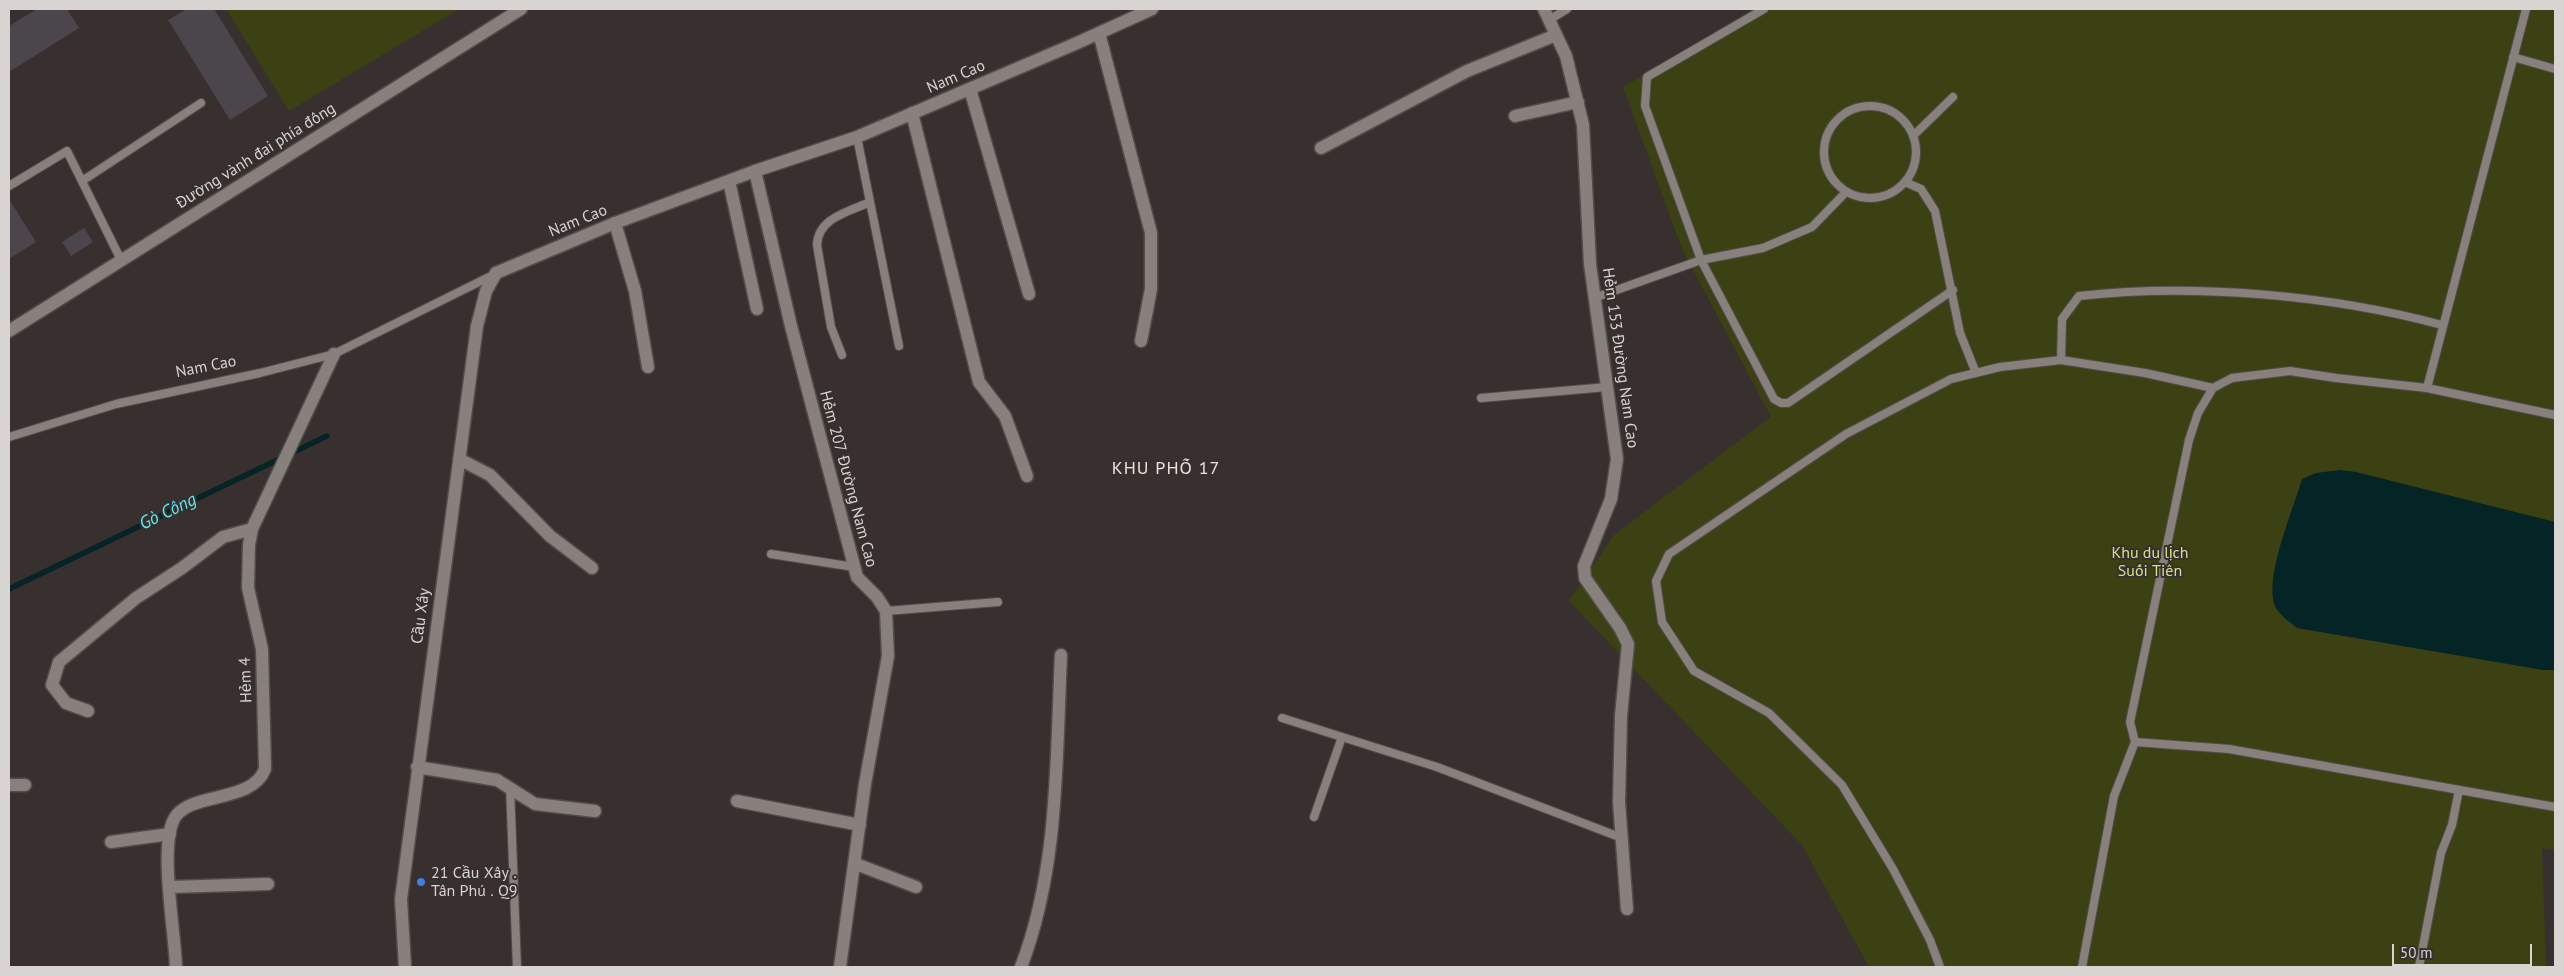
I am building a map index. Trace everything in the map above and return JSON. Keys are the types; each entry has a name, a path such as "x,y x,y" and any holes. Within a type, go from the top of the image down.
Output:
{"street":[{"name":"Đường vành đai phía đông","path":"9,330 521,9"},
{"name":"Nam Cao","path":"496,273 615,223 755,171 856,137 1152,9"},
{"name":"Hẻm 153 Đường Nam Cao","path":"1546,14 1566,56 1583,125 1590,264 1618,459 1611,500 1584,566 1585,578 1620,628 1628,644 1621,716 1619,802 1627,909"},
{"path":"1099,33 1151,234 1151,289 1141,340"},
{"path":"1321,148 1467,71 1556,35"},
{"path":"970,88 1029,294"},
{"path":"1515,116 1578,102"},
{"path":"912,113 979,382 1005,416 1027,476"},
{"name":"Hẻm 207 Đường Nam Cao","path":"755,171 791,326 854,567 857,577 878,597 886,611"},
{"path":"729,181 756,309"},
{"path":"615,223 636,291 648,367"},
{"name":"Cầu Xây","path":"404,967 401,899 417,767 477,326 486,291 496,273"},
{"name":"Hẻm 4","path":"176,967 170,887 170,834 174,820 180,811 231,794 256,782 262,776 265,769 262,649 248,588 249,546 252,529 281,471 334,354"},
{"path":"458,459 490,475 550,536 592,568"},
{"path":"88,710 66,703 52,685 59,662 136,598 182,568 223,537 252,529"},
{"path":"840,967 860,825 888,656 886,611"},
{"path":"1021,967 1031,939 1052,841 1061,655"},
{"path":"417,767 497,780 535,804 595,812"},
{"path":"9,785 25,784"},
{"path":"737,801 860,825"},
{"path":"112,842 170,834"},
{"path":"856,864 916,887"},
{"path":"170,887 268,884"}],"lane":[{"path":"1546,14 1567,9"},
{"path":"1764,9 1647,77 1646,106 1701,260 1774,399 1781,403 1788,403 1953,290"},
{"path":"2427,388 2526,9"},
{"path":"2513,56 2555,69"},
{"path":"1913,136 1953,97"},
{"path":"82,181 201,102"},
{"path":"1862,106 1878,106 1894,112 1900,117 1913,136 1916,152 1913,168 1905,182 1892,192 1877,198 1861,198 1846,192 1833,181 1826,167 1823,151 1826,135 1835,121 1847,111 1862,106"},
{"path":"856,137 899,346"},
{"path":"9,186 67,151 121,260"},
{"path":"1905,182 1921,189 1935,211 1953,290 1960,333 1976,373"},
{"path":"1594,298 1701,260 1763,248 1812,227 1846,192"},
{"path":"842,355 831,326 817,245 817,234 829,220 870,202"},
{"name":"Nam Cao","path":"9,437 116,404 260,373 334,354 496,273"},
{"path":"2061,360 2062,320 2079,296 2123,291 2221,292 2340,304 2408,316 2442,325"},
{"path":"1940,967 1930,940 1893,869 1842,785 1769,713 1694,671 1662,622 1656,581 1669,554 1846,434 1951,379 2000,367 2061,360 2145,373 2213,388"},
{"path":"2082,967 2114,796 2136,742 2130,722 2189,440 2198,413 2213,388 2232,378 2290,370 2336,378 2427,388 2555,415"},
{"path":"1481,398 1607,388"},
{"path":"771,554 854,567"},
{"path":"886,611 998,602"},
{"path":"1282,718 1437,767 1622,838"},
{"path":"1314,817 1342,738"},
{"path":"2136,742 2229,749 2555,807"},
{"path":"510,787 517,967"},
{"path":"2419,967 2441,853 2452,825 2459,790"}],"green space":[{"path":"226,9 459,9 289,111"},
{"name":"Khu du lịch Suối Tiên","path":"1759,9 2555,9 2555,850 2542,848 2546,967 1869,967 1802,845 1569,601 1614,535 1771,417 1682,249 1623,87"}],"water":[{"path":"2340,470 2356,472 2555,522 2555,670 2543,670 2297,628 2282,615 2275,606 2273,578 2281,543 2302,479 2316,473"}],"building":[{"path":"37,9 67,9 79,28 9,72 9,26"},
{"path":"187,9 214,9 268,96 230,120 168,20"},
{"path":"9,199 36,242 9,259"},
{"path":"84,228 93,242 71,256 62,242"}],"waterway":[{"name":"Gò Công","path":"9,589 327,436"}],"place":[{"name":"21 Cầu Xây . Tân Phú . Q9","path":"421,882"}],"district":[{"name":"KHU PHỐ 17","path":"1166,469"}]}
